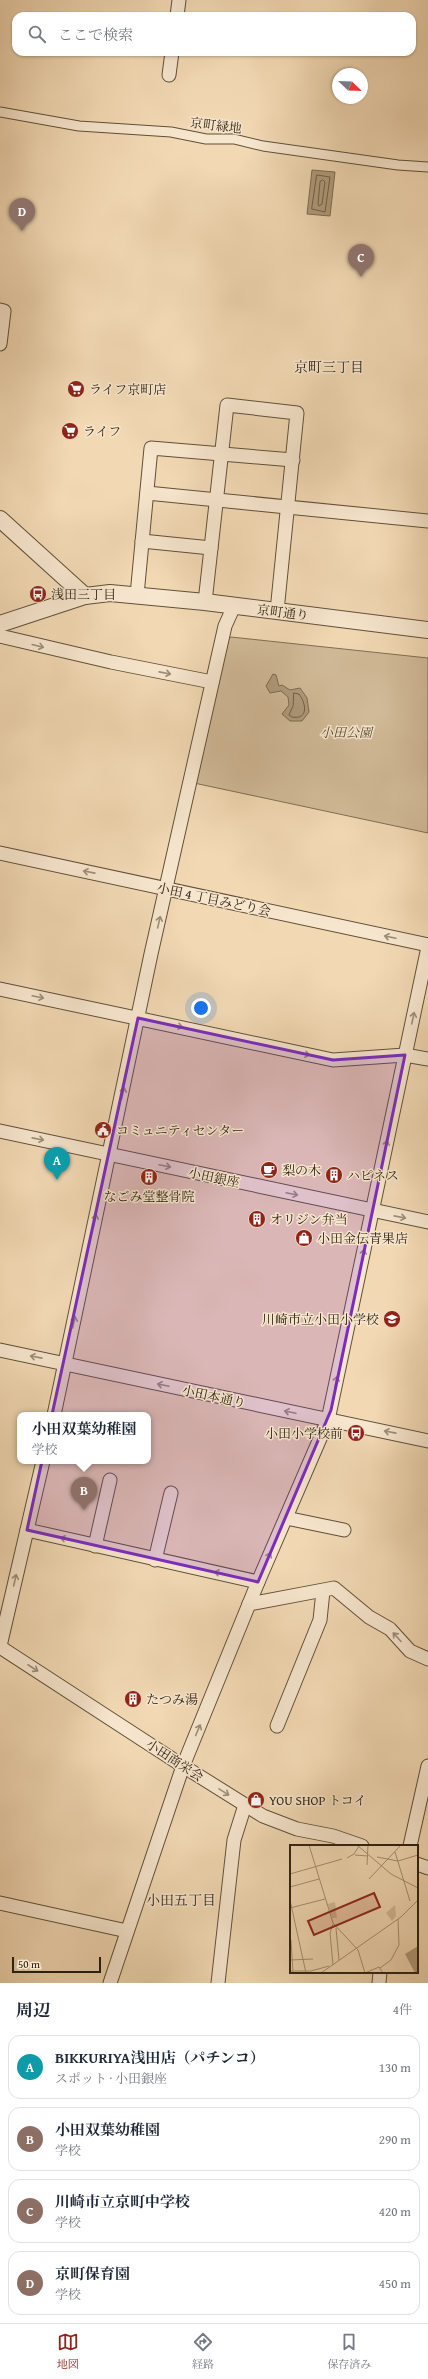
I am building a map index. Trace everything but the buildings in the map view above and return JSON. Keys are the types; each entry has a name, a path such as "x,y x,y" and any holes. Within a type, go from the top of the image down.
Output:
{"street":[{"path":"178,12 179,0"},
{"path":"169,75 171,56"},
{"name":"京町緑地","path":"0,112 79,126 171,132 206,139 234,139 271,147 398,165 428,167"},
{"path":"0,310 4,311 0,344"},
{"path":"205,602 227,405 297,413 289,507 277,611"},
{"path":"137,595 151,448 293,460"},
{"path":"147,493 428,521"},
{"path":"1,524 85,596"},
{"path":"142,541 211,548"},
{"name":"京町通り","path":"0,624 85,596 110,593 205,602 428,630"},
{"path":"55,1412 108,1154 212,682 225,626 234,606"},
{"path":"0,636 111,662 212,682"},
{"name":"小田 4 丁目みどり会","path":"0,853 428,946"},
{"path":"110,1983 183,1766 258,1582 328,1420 428,946"},
{"path":"0,989 333,1060 405,1055 428,1059"},
{"name":"小田銀座","path":"0,1131 428,1222"},
{"name":"小田本通り","path":"0,1350 428,1441"},
{"path":"0,1646 42,1464"},
{"path":"95,1546 110,1480"},
{"path":"155,1560 171,1493"},
{"path":"286,1518 344,1530"},
{"path":"27,1530 258,1582"},
{"path":"249,1604 334,1588 369,1618 390,1629 410,1652 428,1660"},
{"path":"277,1726 320,1620 323,1591"},
{"name":"小田商栄会","path":"0,1646 183,1766 263,1816 297,1829 333,1836 359,1845"},
{"path":"410,1845 428,1766"},
{"path":"218,1983 234,1840 245,1804"},
{"path":"418,1864 428,1868"},
{"path":"0,1903 127,1931"},
{"path":"379,1983 380,1973"}],"highlighted area":[{"path":"138,1018 333,1060 405,1055 331,1410 258,1582 27,1530"}],"green space":[{"name":"小田公園","path":"231,637 428,658 428,833 194,783 227,640"}],"water":[{"path":"312,170 335,172 330,216 307,214"},
{"path":"273,674 276,675 279,686 282,685 290,690 300,688 307,698 309,712 302,721 290,721 282,714 289,705 288,697 281,691 270,693 266,686"}],"place":[{"name":"京町保育園","path":"22,231"},
{"name":"川崎市立京町中学校","path":"361,277"},
{"name":"ライフ京町店","path":"76,389"},
{"name":"ライフ","path":"70,431"},
{"name":"浅田三丁目","path":"38,594"},
{"name":"コミュニティセンター","path":"103,1130"},
{"name":"梨の木","path":"269,1170"},
{"name":"ハピネス","path":"334,1175"},
{"name":"なごみ堂整骨院","path":"149,1177"},
{"name":"BIKKURIYA浅田店（パチンコ）","path":"57,1180"},
{"name":"オリジン弁当","path":"257,1219"},
{"name":"小田金伝青果店","path":"304,1238"},
{"name":"川崎市立小田小学校","path":"392,1319"},
{"name":"小田小学校前","path":"356,1433"},
{"name":"小田双葉幼稚園","path":"84,1510"},
{"name":"たつみ湯","path":"133,1699"},
{"name":"YOU SHOP トコイ","path":"256,1800"}],"district":[{"name":"京町三丁目","path":"329,367"},
{"name":"小田五丁目","path":"181,1900"}]}
